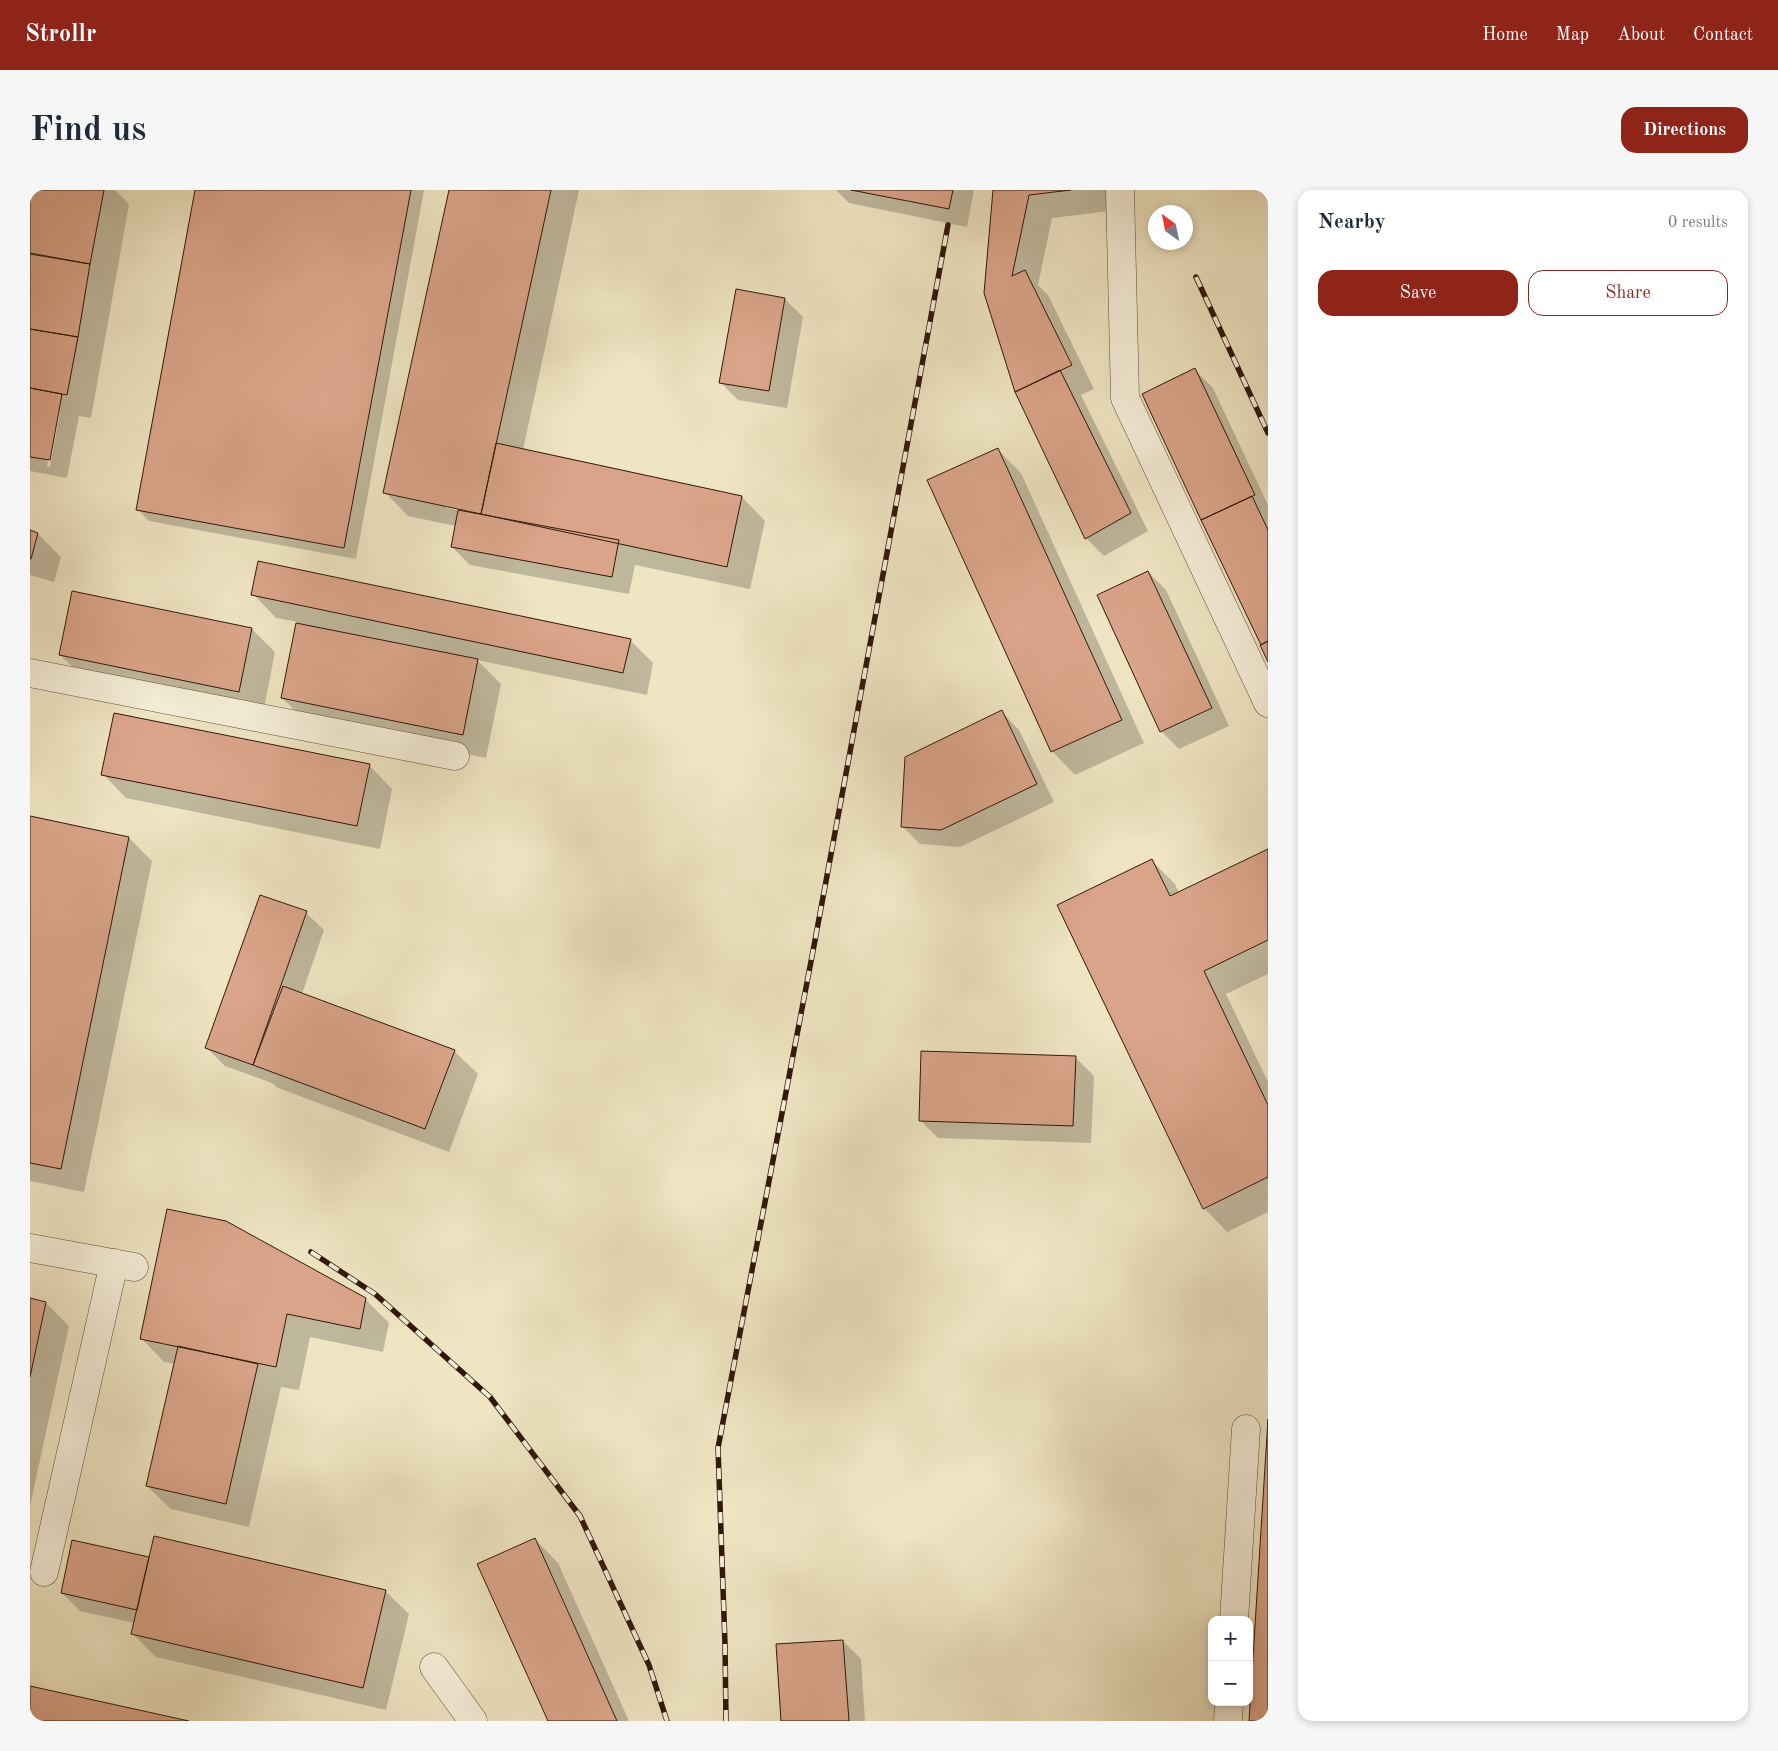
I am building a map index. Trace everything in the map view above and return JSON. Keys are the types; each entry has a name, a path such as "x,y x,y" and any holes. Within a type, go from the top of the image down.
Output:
{"lane":[{"path":"1120,190 1125,398 1268,703"},
{"path":"30,673 455,756"},
{"path":"30,1248 124,1265 44,1572"},
{"path":"1234,1616 1246,1429"},
{"path":"434,1667 473,1721"},
{"path":"1228,1721 1230,1706"}],"building":[{"path":"30,190 104,190 90,264 30,253"},
{"path":"195,190 411,190 344,548 136,510"},
{"path":"449,190 551,190 481,514 383,493"},
{"path":"851,190 953,190 949,209"},
{"path":"993,190 1071,190 1029,195 1012,276 1025,270 1072,365 1015,392 984,293"},
{"path":"30,254 90,264 78,337 30,329"},
{"path":"736,289 785,298 769,391 719,383"},
{"path":"30,329 78,337 67,395 30,388"},
{"path":"1195,368 1255,495 1201,520 1142,394"},
{"path":"1060,370 1131,513 1085,539 1015,392"},
{"path":"30,388 62,394 50,460 30,457"},
{"path":"496,443 742,496 727,567 481,514"},
{"path":"998,448 1122,720 1051,752 927,480"},
{"path":"1252,496 1268,530 1268,641 1261,645 1201,520"},
{"path":"458,510 619,540 612,577 451,547"},
{"path":"30,530 38,533 31,559 30,559"},
{"path":"258,561 631,639 623,673 251,595"},
{"path":"1148,571 1212,708 1160,732 1097,595"},
{"path":"72,591 252,628 239,692 59,655"},
{"path":"296,623 478,659 463,735 281,698"},
{"path":"1268,641 1268,662 1260,645"},
{"path":"1002,710 1037,784 941,830 901,827 905,757"},
{"path":"114,713 370,764 357,826 101,775"},
{"path":"30,816 129,837 61,1169 30,1163"},
{"path":"1268,849 1268,940 1204,971 1268,1105 1268,1177 1203,1209 1057,905 1152,859 1170,896"},
{"path":"260,895 307,911 253,1065 205,1048"},
{"path":"283,986 455,1050 425,1129 253,1065"},
{"path":"921,1051 1076,1056 1073,1126 919,1121"},
{"path":"167,1209 226,1221 366,1298 360,1329 287,1314 276,1367 140,1339"},
{"path":"30,1298 46,1302 30,1377"},
{"path":"178,1346 258,1364 226,1504 146,1486"},
{"path":"1268,1419 1268,1721 1249,1721 1250,1706 1253,1706 1253,1657"},
{"path":"154,1536 386,1590 363,1688 131,1634"},
{"path":"535,1538 617,1721 548,1721 477,1564"},
{"path":"72,1540 149,1557 137,1610 61,1593"},
{"path":"843,1640 849,1721 781,1721 776,1644"},
{"path":"30,1686 189,1721 30,1721"}],"railway":[{"path":"726,1721 718,1448 813,951 948,225"},
{"path":"1196,277 1268,433"},
{"path":"311,1252 375,1294 490,1397 580,1516 649,1665 667,1721"}]}
